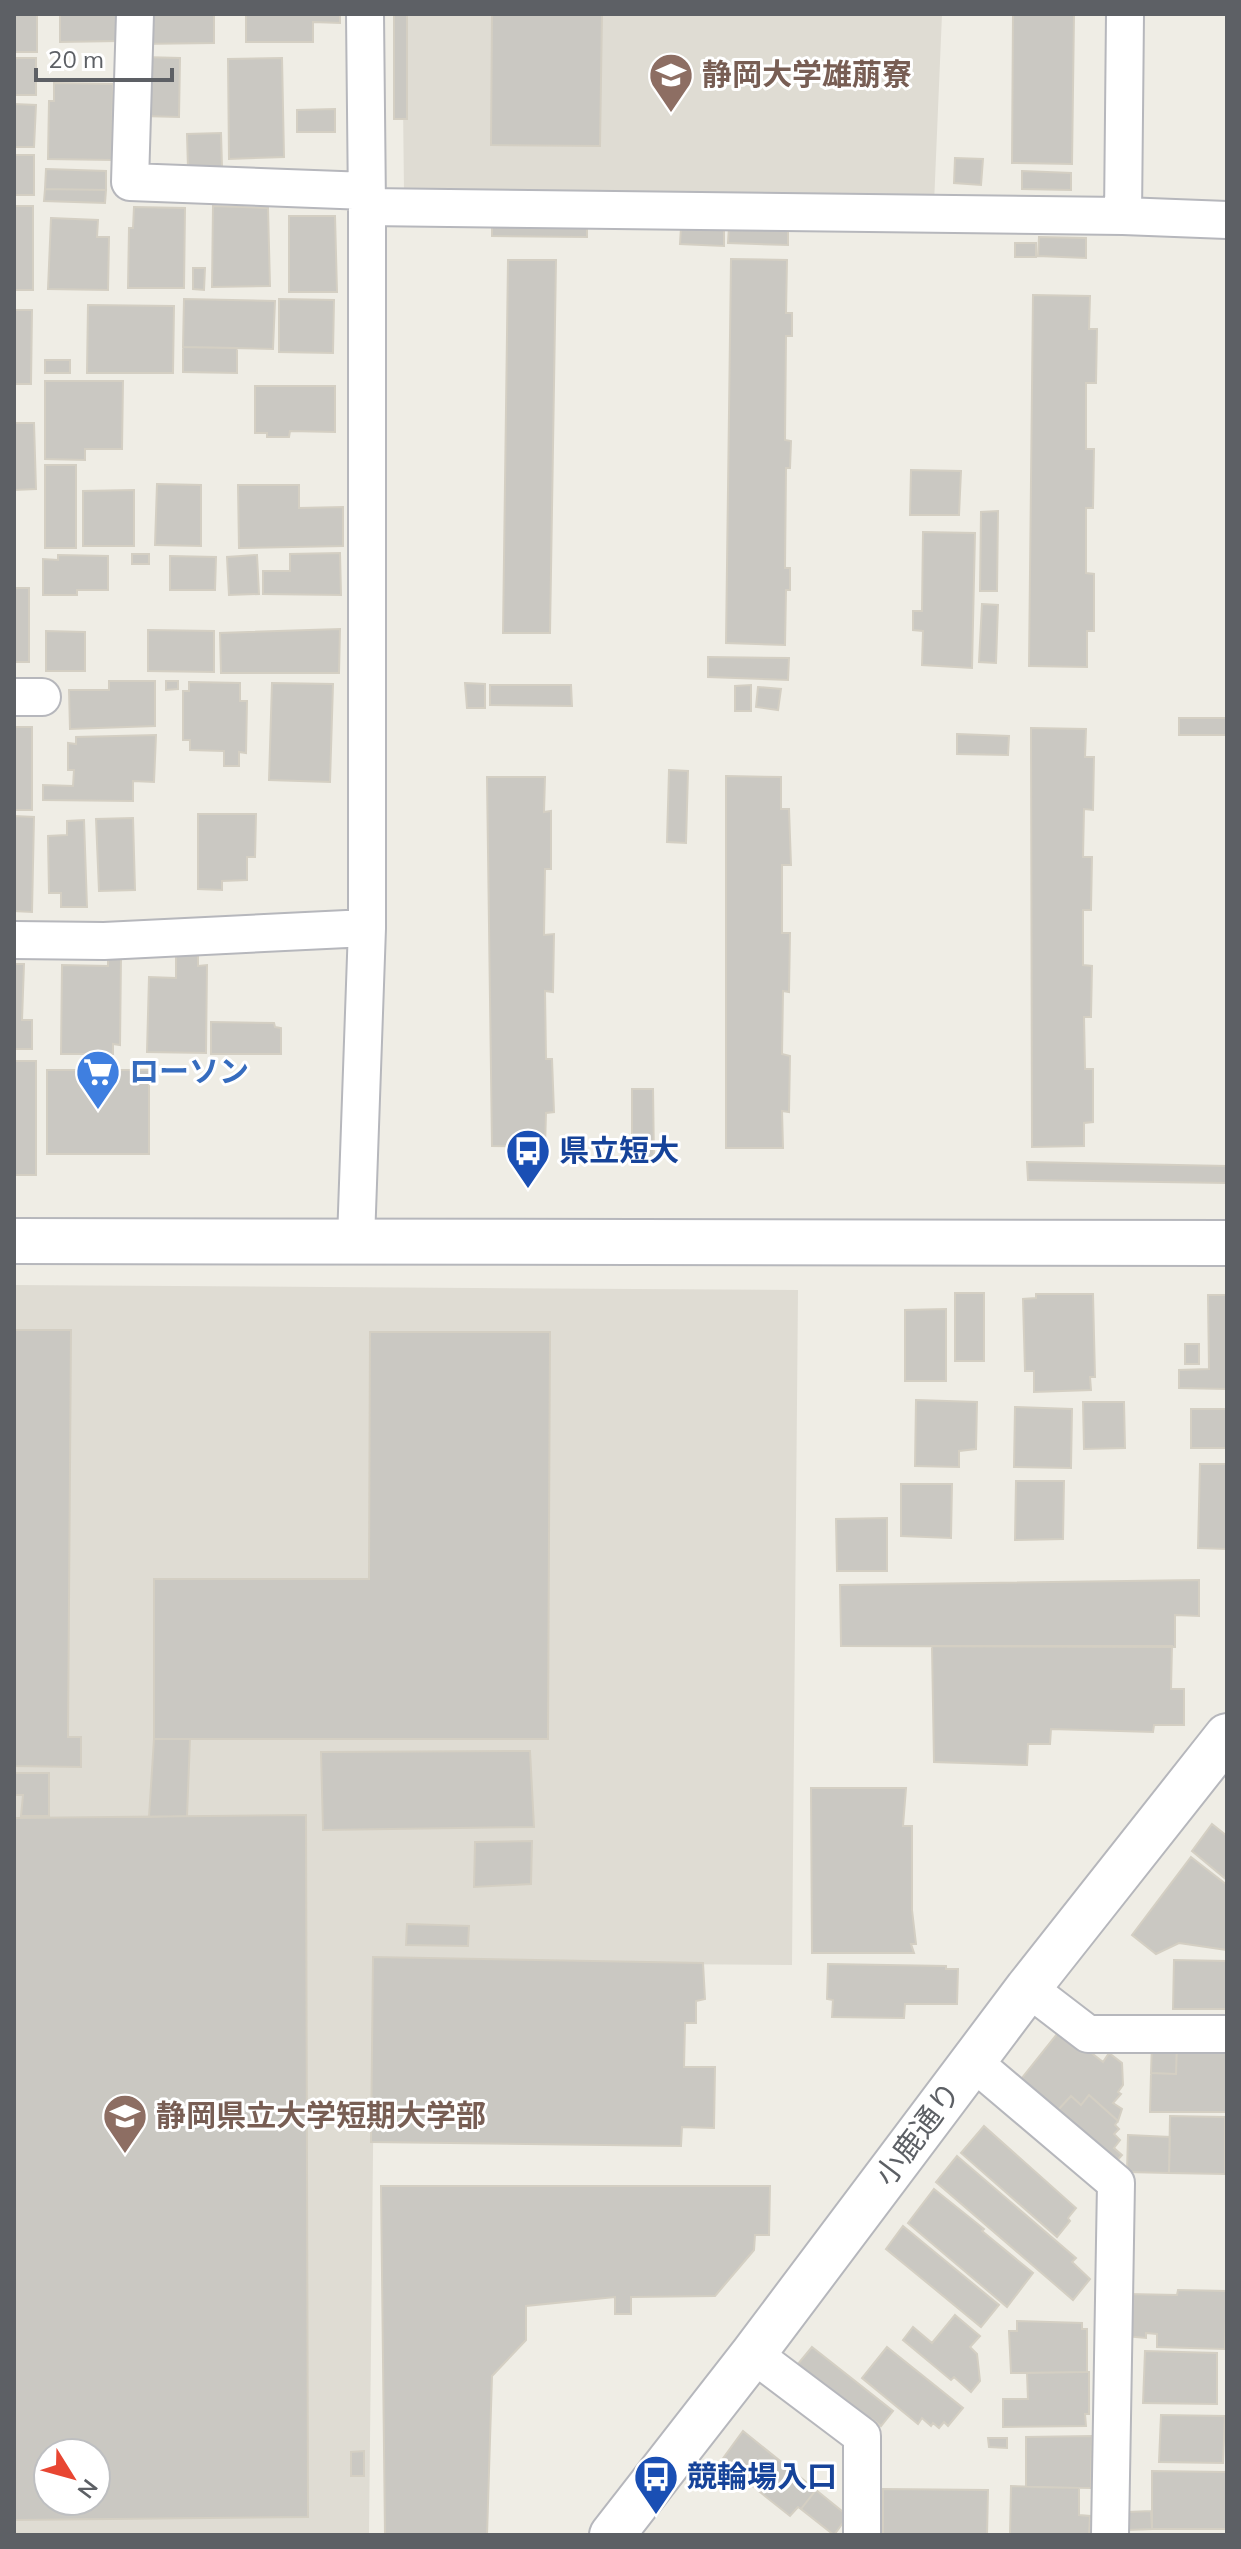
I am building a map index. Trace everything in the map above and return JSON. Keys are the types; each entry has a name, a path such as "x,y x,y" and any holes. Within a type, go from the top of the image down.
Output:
{"street":[{"path":"135,14 130,182 367,199 1227,220"},
{"path":"356,1240 367,928 365,14"},
{"path":"1123,216 1125,14"},
{"path":"14,940 104,941 367,928"},
{"path":"14,1241 1227,1243"},
{"name":"小鹿通り","path":"612,2535 753,2354 1028,1988 1227,1736"},
{"path":"1028,1988 1088,2034 1227,2034"},
{"path":"972,2061 1116,2183 1110,2535"},
{"path":"753,2354 862,2436 862,2535"}],"shaded area":[{"name":"静岡大学雄萠寮","path":"402,14 942,14 934,204 404,192"},
{"name":"静岡県立大学短期大学部","path":"14,1285 798,1290 792,1965 375,1962 369,2535 14,2535"}],"building":[{"path":"14,14 37,14 37,52 14,52"},
{"path":"60,14 118,14 118,41 60,42"},
{"path":"138,14 214,14 214,43 138,44"},
{"path":"246,14 340,14 340,23 313,22 313,42 246,42"},
{"path":"394,14 407,14 407,119 394,119"},
{"path":"492,14 602,14 600,146 491,145"},
{"path":"1013,14 1074,14 1072,164 1012,163"},
{"path":"143,57 180,58 179,117 142,116"},
{"path":"14,58 36,58 36,95 14,95"},
{"path":"282,58 284,157 229,159 228,59"},
{"path":"54,83 113,84 112,160 48,159 49,101 54,101"},
{"path":"14,104 36,105 34,147 14,147"},
{"path":"335,109 335,132 297,132 297,110"},
{"path":"221,133 222,167 188,168 187,134"},
{"path":"14,155 34,155 34,195 14,195"},
{"path":"955,158 983,159 981,185 954,183"},
{"path":"46,169 106,171 106,190 45,189"},
{"path":"1022,171 1071,173 1071,190 1022,189"},
{"path":"45,189 106,190 105,203 44,201"},
{"path":"14,206 33,206 33,290 14,290"},
{"path":"213,206 268,208 270,286 212,287"},
{"path":"134,207 185,208 184,288 128,288 129,228 133,228"},
{"path":"289,216 335,216 337,292 289,292"},
{"path":"51,218 98,220 97,237 109,237 108,290 48,289"},
{"path":"492,221 587,221 587,237 492,236"},
{"path":"729,226 788,228 788,245 728,243"},
{"path":"681,227 724,229 724,246 680,244"},
{"path":"1039,237 1086,238 1086,258 1038,256"},
{"path":"1015,243 1036,243 1036,257 1015,257"},
{"path":"731,259 787,260 786,313 792,313 792,336 786,336 785,440 791,441 790,468 786,468 785,568 790,568 790,590 786,590 785,645 726,643"},
{"path":"508,260 556,260 550,633 503,633"},
{"path":"193,268 205,268 204,290 193,289"},
{"path":"1033,295 1090,296 1089,329 1097,329 1096,383 1086,383 1086,449 1094,449 1093,508 1086,508 1086,573 1094,574 1094,631 1087,631 1087,667 1029,666"},
{"path":"184,299 275,301 273,349 183,347"},
{"path":"279,299 334,300 333,353 279,352"},
{"path":"88,305 174,306 173,373 87,373"},
{"path":"14,310 32,310 31,384 14,384"},
{"path":"183,347 237,348 237,373 183,372"},
{"path":"45,360 70,360 70,373 45,373"},
{"path":"45,381 123,381 122,449 85,449 85,460 45,459"},
{"path":"255,386 335,386 335,432 290,431 289,437 267,437 267,433 255,433"},
{"path":"14,423 34,423 36,489 14,490"},
{"path":"45,465 76,465 76,548 45,548"},
{"path":"911,470 961,471 959,515 910,515"},
{"path":"157,484 201,485 201,546 155,545"},
{"path":"238,485 299,485 299,508 343,507 343,546 239,548"},
{"path":"134,490 134,546 83,546 83,491"},
{"path":"998,511 997,591 980,591 981,512"},
{"path":"923,532 975,533 972,668 922,665 923,631 913,630 913,611 922,611"},
{"path":"340,553 341,595 263,594 263,571 290,571 290,554"},
{"path":"132,554 149,554 149,564 132,564"},
{"path":"58,555 108,556 108,590 77,590 77,595 43,595 43,559 58,560"},
{"path":"257,555 259,594 229,595 227,557"},
{"path":"170,556 216,557 215,590 170,590"},
{"path":"14,588 29,588 29,662 14,662"},
{"path":"982,604 998,605 996,663 979,662"},
{"path":"340,629 339,673 221,673 220,633"},
{"path":"148,630 214,631 214,672 148,671"},
{"path":"46,631 85,632 85,671 46,671"},
{"path":"708,657 789,658 788,680 708,677"},
{"path":"109,681 155,681 155,726 70,729 69,690 109,690"},
{"path":"166,681 178,681 178,689 166,690"},
{"path":"189,682 240,683 240,701 247,701 246,753 239,752 239,766 224,766 224,751 190,750 190,740 183,740 183,691 189,691"},
{"path":"272,683 333,684 330,782 269,780"},
{"path":"465,683 485,684 485,708 467,708"},
{"path":"490,685 571,685 572,706 490,705"},
{"path":"751,685 751,711 735,711 735,686"},
{"path":"758,687 781,689 778,710 756,707"},
{"path":"1179,718 1227,718 1227,735 1179,735"},
{"path":"14,727 32,727 32,810 14,810"},
{"path":"1031,728 1086,729 1085,757 1094,757 1093,810 1084,809 1083,857 1092,857 1091,910 1083,910 1083,965 1092,966 1091,1017 1084,1017 1085,1069 1093,1069 1093,1122 1084,1123 1084,1146 1032,1147"},
{"path":"957,734 1009,736 1008,755 957,754"},
{"path":"156,735 154,782 133,781 133,801 43,800 43,785 73,786 74,770 68,770 68,743 76,744 76,737"},
{"path":"669,770 688,771 686,843 667,842"},
{"path":"726,776 781,777 781,809 789,809 791,865 782,865 782,933 790,933 789,992 783,991 782,1054 790,1056 789,1112 782,1111 783,1148 726,1148"},
{"path":"487,777 545,777 544,812 551,811 551,869 545,869 544,935 554,934 553,992 545,991 546,1059 552,1059 554,1112 546,1113 545,1147 492,1146"},
{"path":"198,814 256,814 255,857 247,857 247,880 222,881 222,890 198,889"},
{"path":"14,816 34,817 32,912 14,911"},
{"path":"133,818 135,890 99,891 96,819"},
{"path":"84,820 87,907 61,907 61,893 49,893 48,836 67,835 67,821"},
{"path":"176,948 198,949 198,966 207,965 206,1053 147,1052 149,977 176,978"},
{"path":"121,956 120,1045 113,1044 113,1054 61,1054 62,965 108,966 108,957"},
{"path":"14,964 24,964 22,1020 32,1020 32,1049 14,1049"},
{"path":"211,1022 274,1023 275,1027 281,1028 281,1054 211,1054"},
{"path":"14,1061 36,1061 36,1175 14,1175"},
{"path":"47,1070 149,1070 149,1154 47,1154"},
{"path":"632,1089 653,1089 654,1160 632,1160"},
{"path":"1027,1162 1227,1166 1227,1183 1028,1180"},
{"path":"955,1293 984,1293 984,1361 955,1361"},
{"path":"1036,1294 1093,1294 1095,1377 1090,1377 1091,1390 1034,1392 1034,1371 1025,1371 1023,1299 1036,1298"},
{"path":"1208,1295 1227,1295 1227,1389 1179,1388 1179,1370 1209,1369"},
{"path":"946,1309 946,1381 905,1381 905,1310"},
{"path":"14,1330 71,1330 68,1737 81,1737 81,1767 14,1766"},
{"path":"370,1332 550,1332 548,1739 154,1739 154,1579 369,1579"},
{"path":"1185,1344 1199,1344 1199,1364 1185,1364"},
{"path":"916,1400 977,1402 976,1449 959,1451 959,1467 915,1466"},
{"path":"1083,1402 1124,1402 1125,1448 1084,1449"},
{"path":"1015,1407 1072,1409 1071,1468 1014,1467"},
{"path":"1191,1409 1227,1409 1227,1448 1191,1448"},
{"path":"1200,1464 1227,1464 1227,1549 1198,1548"},
{"path":"1016,1481 1064,1481 1063,1539 1015,1540"},
{"path":"901,1484 952,1484 951,1538 901,1536"},
{"path":"887,1518 887,1571 837,1571 836,1519"},
{"path":"1199,1580 1199,1616 1175,1615 1175,1647 841,1646 840,1585"},
{"path":"932,1646 1172,1646 1171,1689 1184,1689 1184,1725 1154,1725 1153,1732 1051,1729 1050,1744 1028,1744 1027,1765 934,1762"},
{"path":"154,1739 190,1739 187,1816 149,1817"},
{"path":"530,1751 534,1827 323,1830 321,1752"},
{"path":"14,1773 49,1773 49,1816 21,1816 23,1795 14,1795"},
{"path":"811,1788 906,1788 903,1826 912,1826 912,1910 916,1944 911,1944 914,1953 812,1953"},
{"name":"静岡県立大学短期大学部","path":"306,1815 308,2517 14,2520 14,1818"},
{"path":"1212,1824 1227,1836 1227,1880 1192,1851"},
{"path":"532,1841 531,1884 474,1887 475,1842"},
{"path":"1191,1857 1227,1885 1227,1950 1179,1943 1156,1954 1132,1935"},
{"path":"407,1924 469,1926 468,1946 406,1945"},
{"path":"373,1957 703,1963 705,1999 696,2001 696,2023 685,2023 684,2067 715,2067 714,2128 682,2127 681,2146 371,2142"},
{"path":"1174,1960 1227,1961 1227,2009 1173,2009"},
{"path":"828,1964 946,1966 946,1969 958,1969 957,2004 905,2004 904,2018 832,2017 833,2000 827,1999"},
{"path":"1061,2029 1103,2062 1109,2053 1122,2063 1123,2085 1118,2092 1121,2094 1113,2103 1122,2109 1118,2121 1089,2095 1081,2105 1071,2096 1057,2111 1022,2078"},
{"path":"1152,2043 1177,2043 1176,2074 1151,2073"},
{"path":"1177,2043 1227,2044 1226,2112 1150,2112 1151,2073 1176,2074"},
{"path":"1089,2095 1118,2121 1115,2125 1119,2129 1114,2134 1120,2140 1114,2148 1122,2155 1114,2164 1057,2111 1071,2096 1081,2105"},
{"path":"1170,2116 1225,2117 1225,2174 1169,2173"},
{"path":"984,2126 1076,2208 1057,2237 961,2153"},
{"path":"1128,2135 1170,2137 1169,2173 1127,2172"},
{"path":"957,2156 1076,2258 1072,2262 1090,2279 1073,2300 936,2182"},
{"path":"381,2186 770,2186 769,2235 755,2235 754,2250 715,2296 631,2297 631,2314 615,2314 615,2297 526,2306 526,2340 492,2376 487,2535 385,2535"},
{"path":"934,2189 1033,2273 1007,2307 908,2223"},
{"path":"903,2226 999,2305 981,2327 886,2249"},
{"path":"1178,2290 1227,2291 1225,2349 1157,2347 1157,2334 1146,2333 1146,2338 1125,2336 1128,2294 1177,2295"},
{"path":"955,2315 980,2336 970,2347 977,2354 980,2381 971,2392 954,2377 951,2380 903,2340 913,2327 932,2343"},
{"path":"1017,2321 1082,2323 1082,2329 1087,2329 1087,2372 1011,2373 1009,2331 1017,2331"},
{"path":"812,2347 893,2411 881,2426 872,2419 869,2424 797,2365"},
{"path":"887,2347 963,2408 948,2426 944,2422 939,2428 933,2423 931,2426 922,2418 918,2424 862,2378"},
{"path":"1145,2351 1217,2353 1217,2404 1143,2403"},
{"path":"1089,2372 1086,2426 1003,2427 1003,2399 1028,2399 1027,2373"},
{"path":"1161,2415 1225,2416 1223,2463 1159,2462"},
{"path":"743,2431 816,2490 801,2509 798,2507 790,2516 721,2461"},
{"path":"1092,2436 1091,2488 1026,2487 1026,2437"},
{"path":"988,2438 1007,2438 1007,2448 989,2447"},
{"path":"364,2451 364,2476 351,2476 351,2452"},
{"path":"1152,2471 1227,2472 1227,2529 1152,2529"},
{"path":"1011,2486 1079,2488 1079,2515 1090,2516 1089,2535 1010,2535"},
{"path":"883,2489 988,2490 987,2535 883,2535"},
{"path":"816,2490 848,2516 834,2535 801,2509"},
{"path":"1151,2511 1152,2529 1128,2530 1128,2512"}],"place":[{"name":"静岡大学雄萠寮","path":"671,114"},
{"name":"ローソン","path":"98,1111"},
{"name":"県立短大","path":"528,1190"},
{"name":"静岡県立大学短期大学部","path":"125,2155"},
{"name":"競輪場入口","path":"656,2516"}]}
